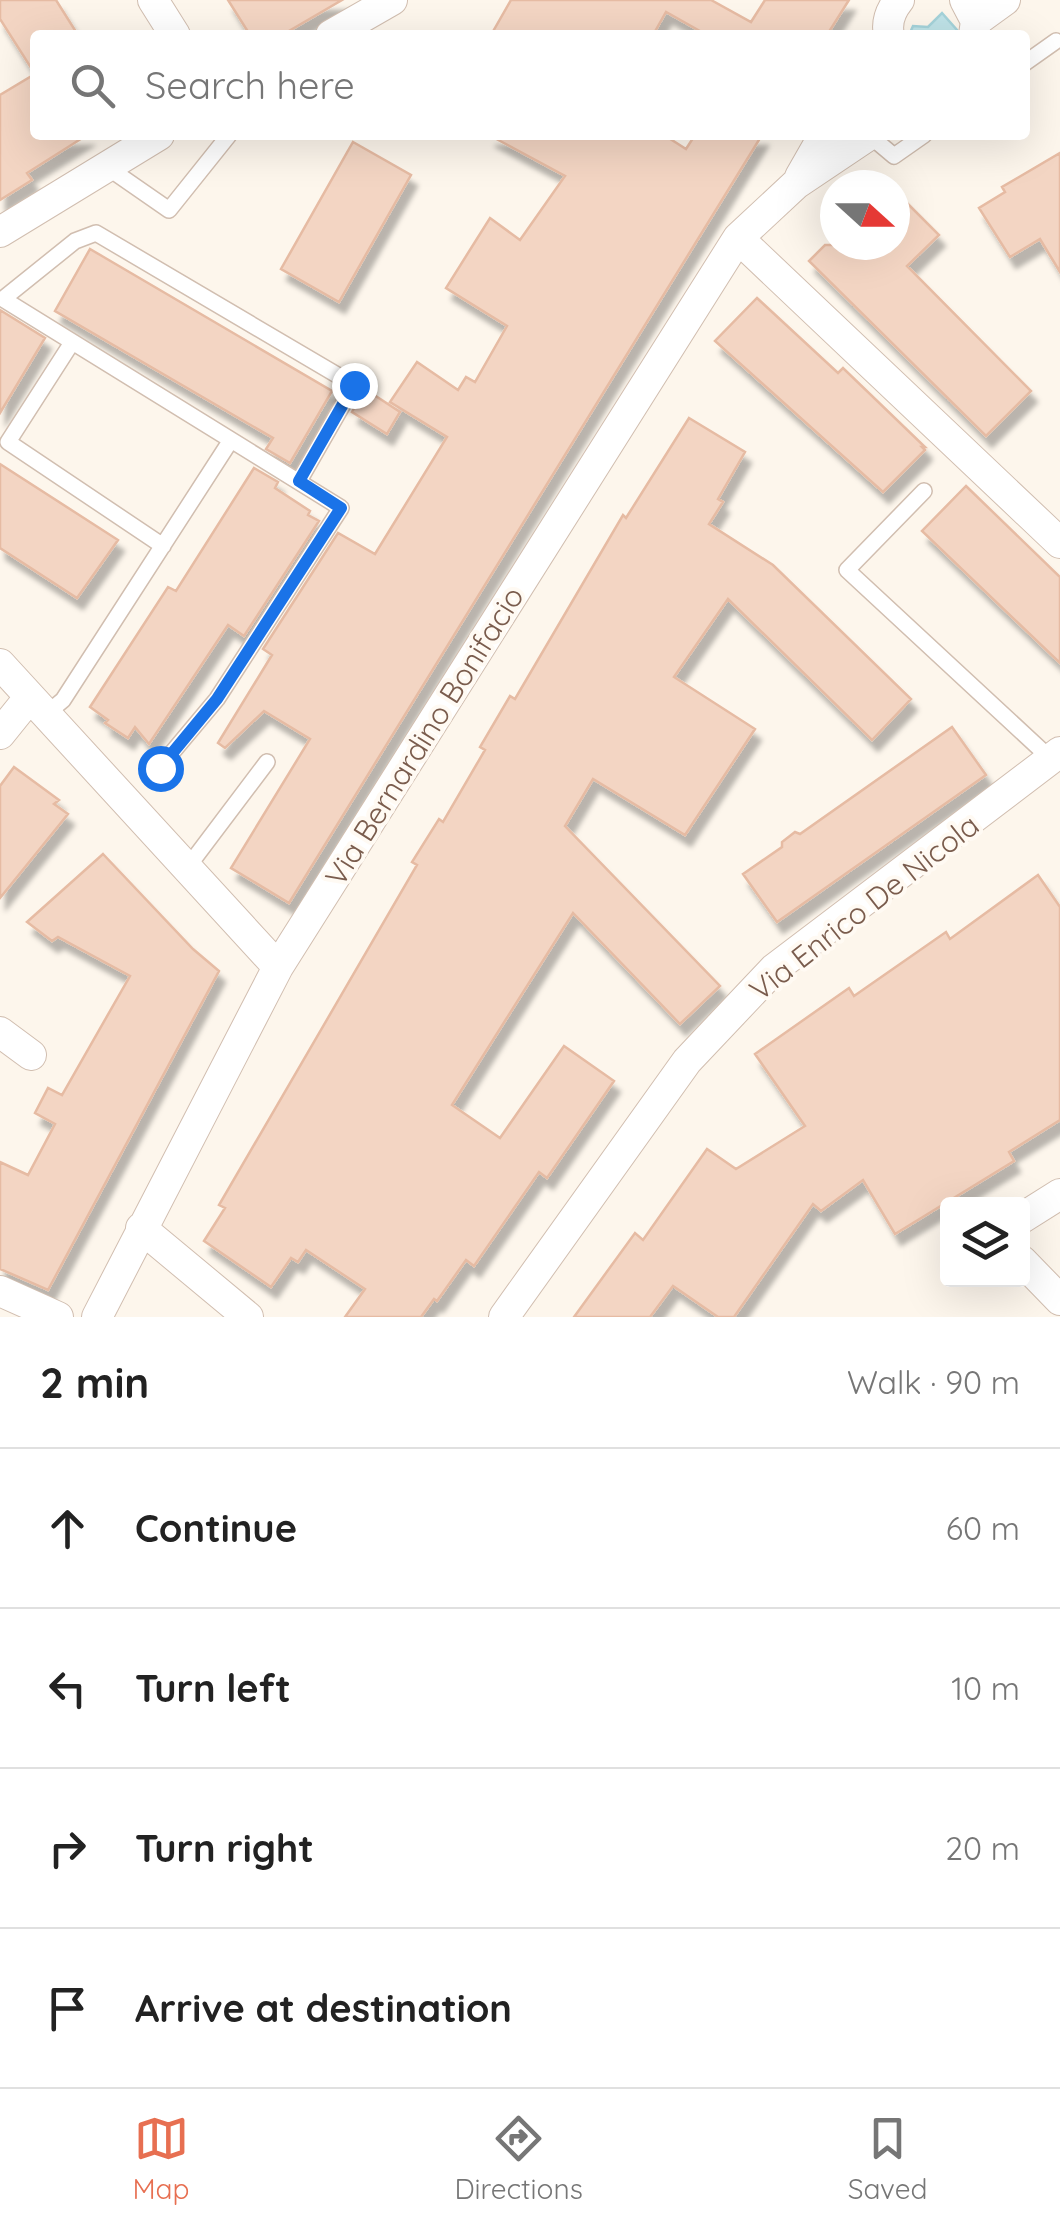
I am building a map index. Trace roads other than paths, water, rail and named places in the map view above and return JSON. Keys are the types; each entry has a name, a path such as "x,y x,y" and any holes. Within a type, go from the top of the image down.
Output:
{"street":[{"path":"153,0 172,30"},
{"path":"340,30 392,0"},
{"path":"972,19 1005,0"},
{"path":"0,232 151,140"},
{"name":"Via Bernardino Bonifacio","path":"796,184 821,140"},
{"name":"Via Bernardino Bonifacio","path":"97,1317 278,966 738,238 796,184 862,140"},
{"path":"738,238 1060,544"},
{"path":"0,664 278,966"},
{"path":"0,734 37,706"},
{"name":"Via Enrico De Nicola","path":"504,1317 687,1061 774,969 1056,756"},
{"path":"0,1032 31,1055"},
{"path":"1030,1213 1060,1194"},
{"path":"142,1228 248,1317"},
{"path":"1030,1268 1060,1300"},
{"path":"0,1291 58,1317"}],"lane":[{"path":"1030,60 1056,42"},
{"path":"107,166 170,210 225,140"},
{"path":"875,140 894,156 917,140"},
{"path":"160,768 217,699 341,508 3,299 75,241 96,233 354,385 299,481"},
{"path":"71,344 8,442 164,546"},
{"path":"37,706 63,700 231,440"},
{"path":"924,491 848,570 1056,756"},
{"path":"187,868 267,762"}],"water":[{"path":"942,13 957,30 911,30 913,26 928,27"}]}
